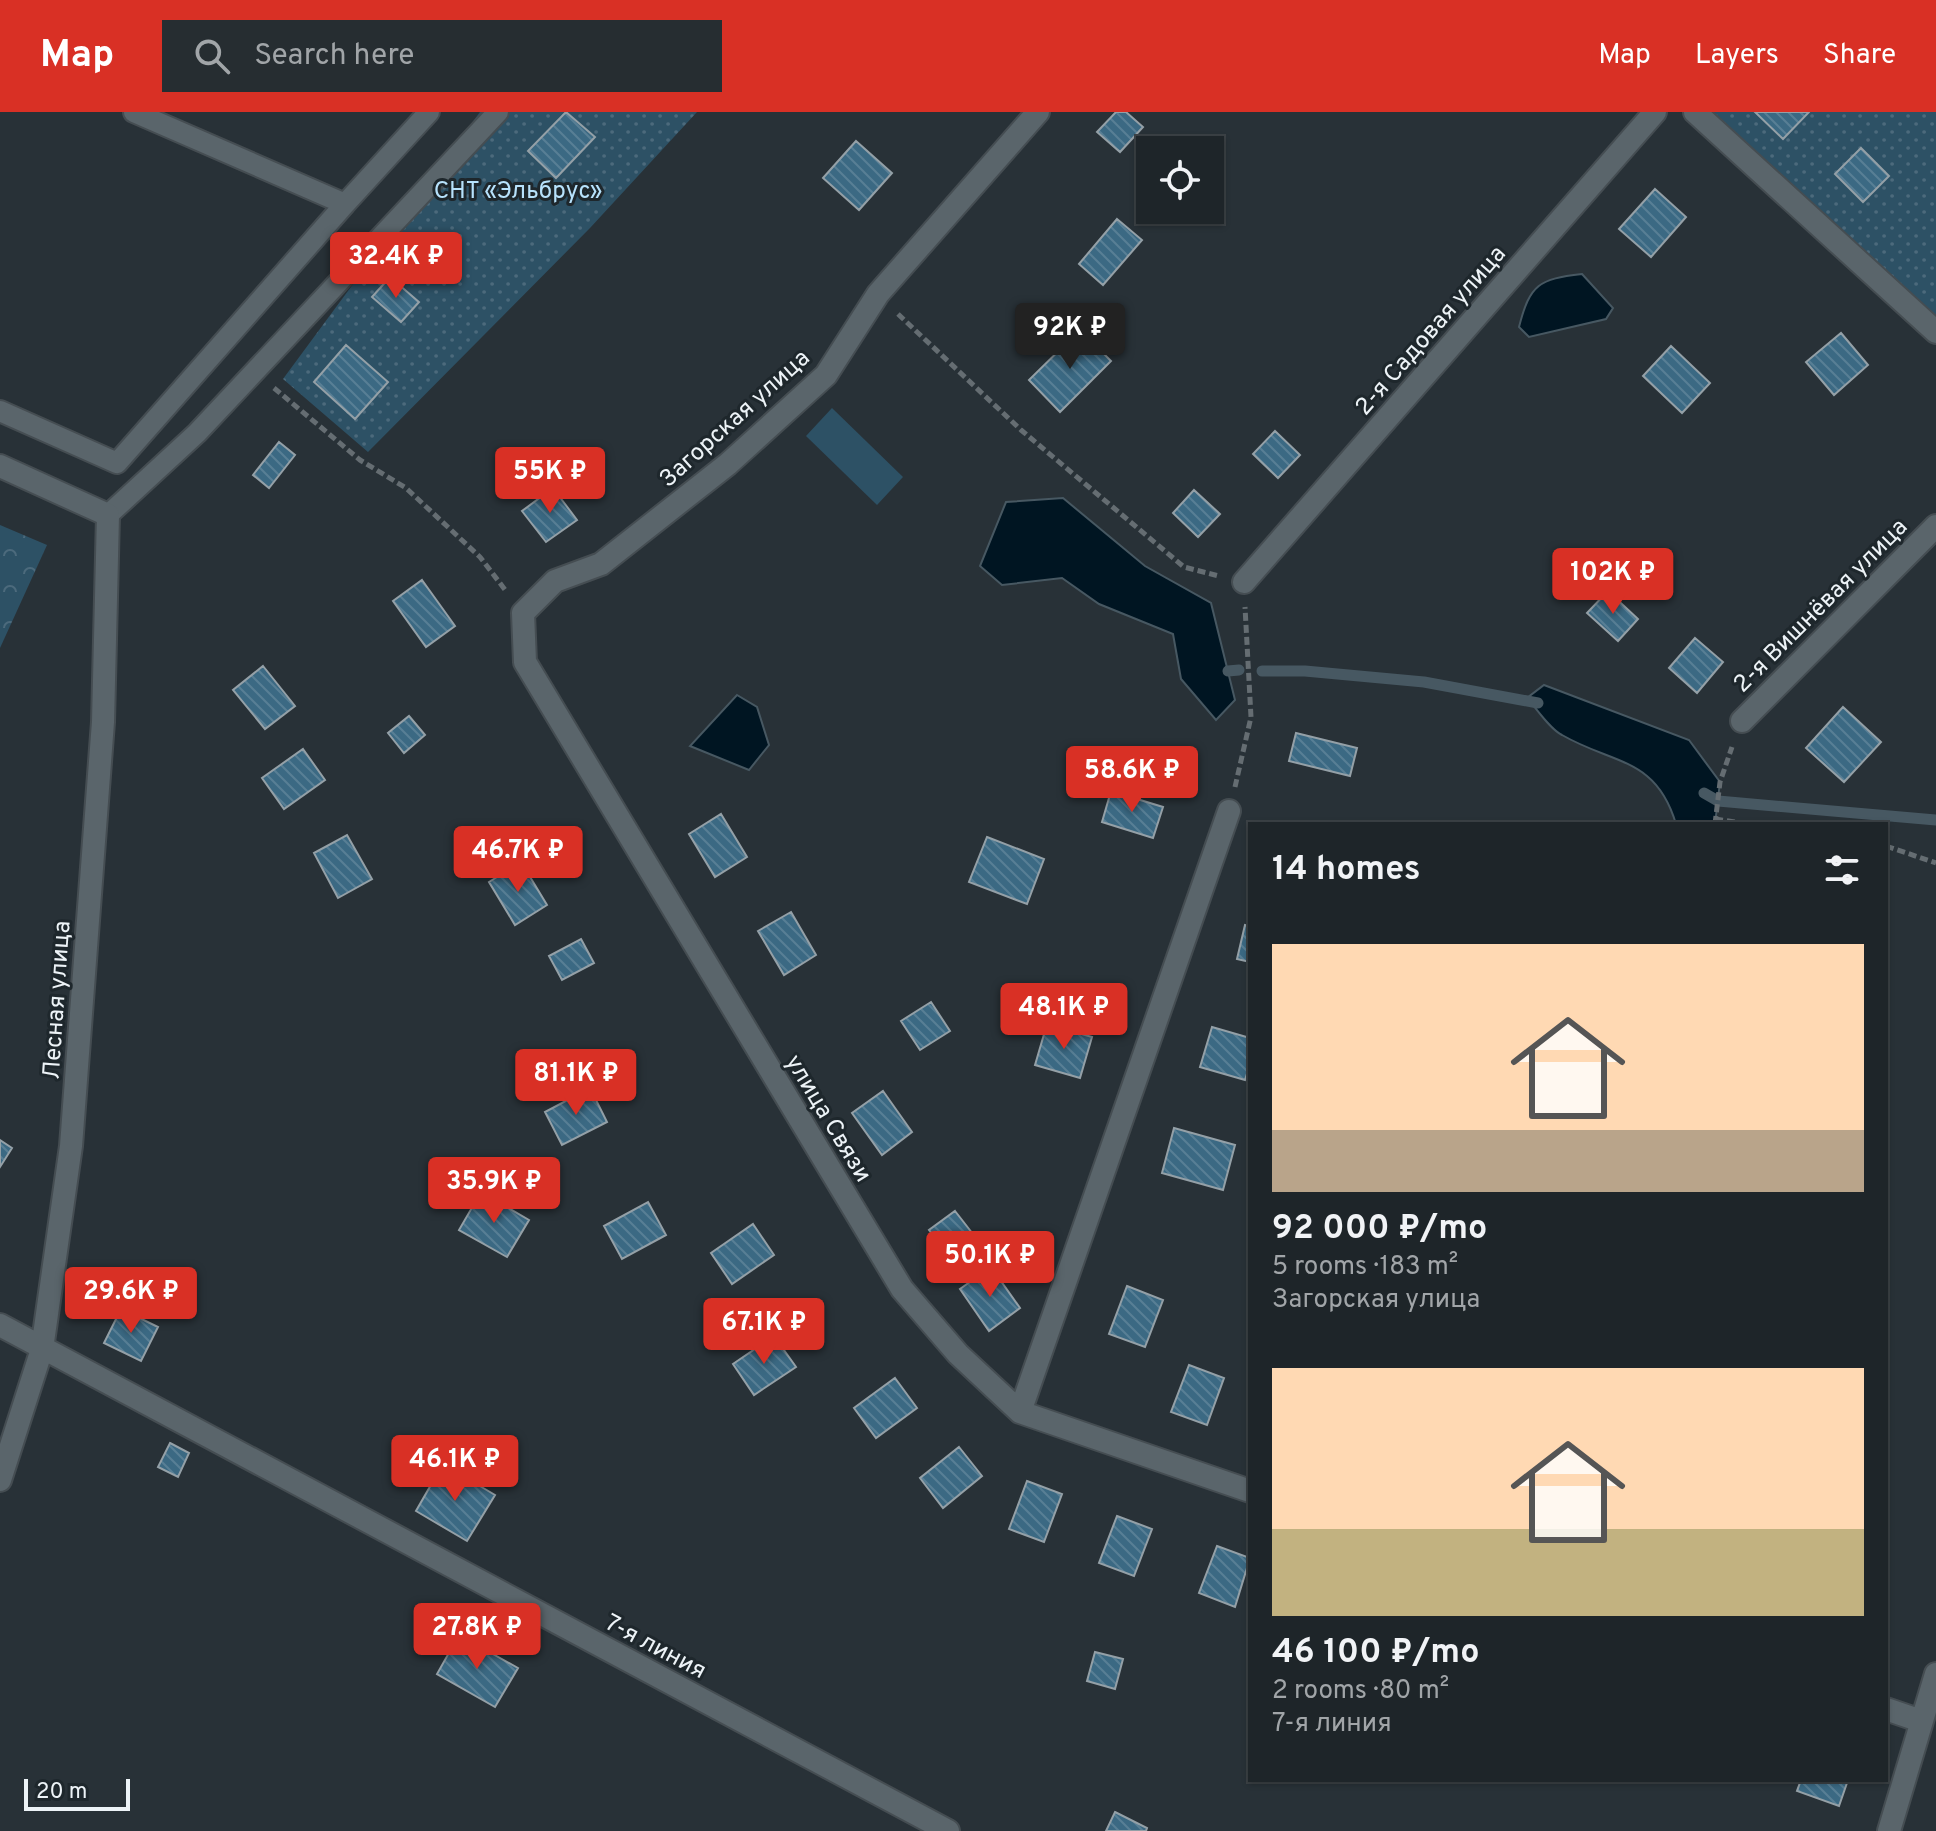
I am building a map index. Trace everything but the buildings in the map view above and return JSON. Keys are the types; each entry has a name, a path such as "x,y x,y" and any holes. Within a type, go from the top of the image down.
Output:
{"street":[{"name":"Загорская улица","path":"523,613 555,581 601,564 728,464 826,375 878,294 1038,112"},
{"name":"2-я Садовая улица","path":"1244,582 1655,112"},
{"path":"1695,112 1936,332"},
{"path":"0,466 108,515"},
{"name":"Лесная улица","path":"0,1480 42,1349 71,1146 103,722 108,515"},
{"name":"2-я Вишнёвая улица","path":"1742,721 1936,526"},
{"name":"улица Связи","path":"523,613 525,662 902,1289 958,1354 1020,1412 1248,1490"},
{"path":"1020,1412 1229,811"},
{"name":"7-я линия","path":"0,1325 948,1831"},
{"path":"1889,1831 1936,1674"},
{"path":"1888,1710 1921,1721"}],"lane":[{"path":"134,112 345,204"},
{"path":"0,411 117,463 429,112"},
{"path":"108,515 197,433 498,112"}],"path":[{"path":"878,294 1021,430 1184,567 1244,582 1251,717 1229,811"},
{"path":"256,371 348,451 406,488 480,557 523,613"},
{"path":"1715,821 1720,782 1742,721"},
{"path":"1888,847 1936,863"}],"green space":[{"name":"СНТ «Эльбрус»","path":"480,112 697,112 590,228 368,452 283,379"},
{"path":"1695,112 1936,112 1936,332"},
{"path":"832,408 903,477 877,505 806,436"},
{"path":"0,525 47,545 0,648"}],"shaded area":[{"path":"1582,274 1613,308 1606,319 1529,337 1519,327 1527,301 1538,286 1556,278"},
{"path":"1063,498 1145,566 1211,603 1235,700 1216,720 1181,679 1173,634 1099,604 1062,578 1002,585 980,566 1006,502"},
{"path":"1544,685 1689,740 1720,782 1715,822 1675,822 1657,786 1645,774 1557,732 1527,698"},
{"path":"737,695 757,707 769,745 749,770 690,746"}],"waterway":[{"path":"1228,671 1239,670"},
{"path":"1262,671 1305,671 1424,682 1538,703"},
{"path":"1704,793 1718,801 1936,820"}]}
